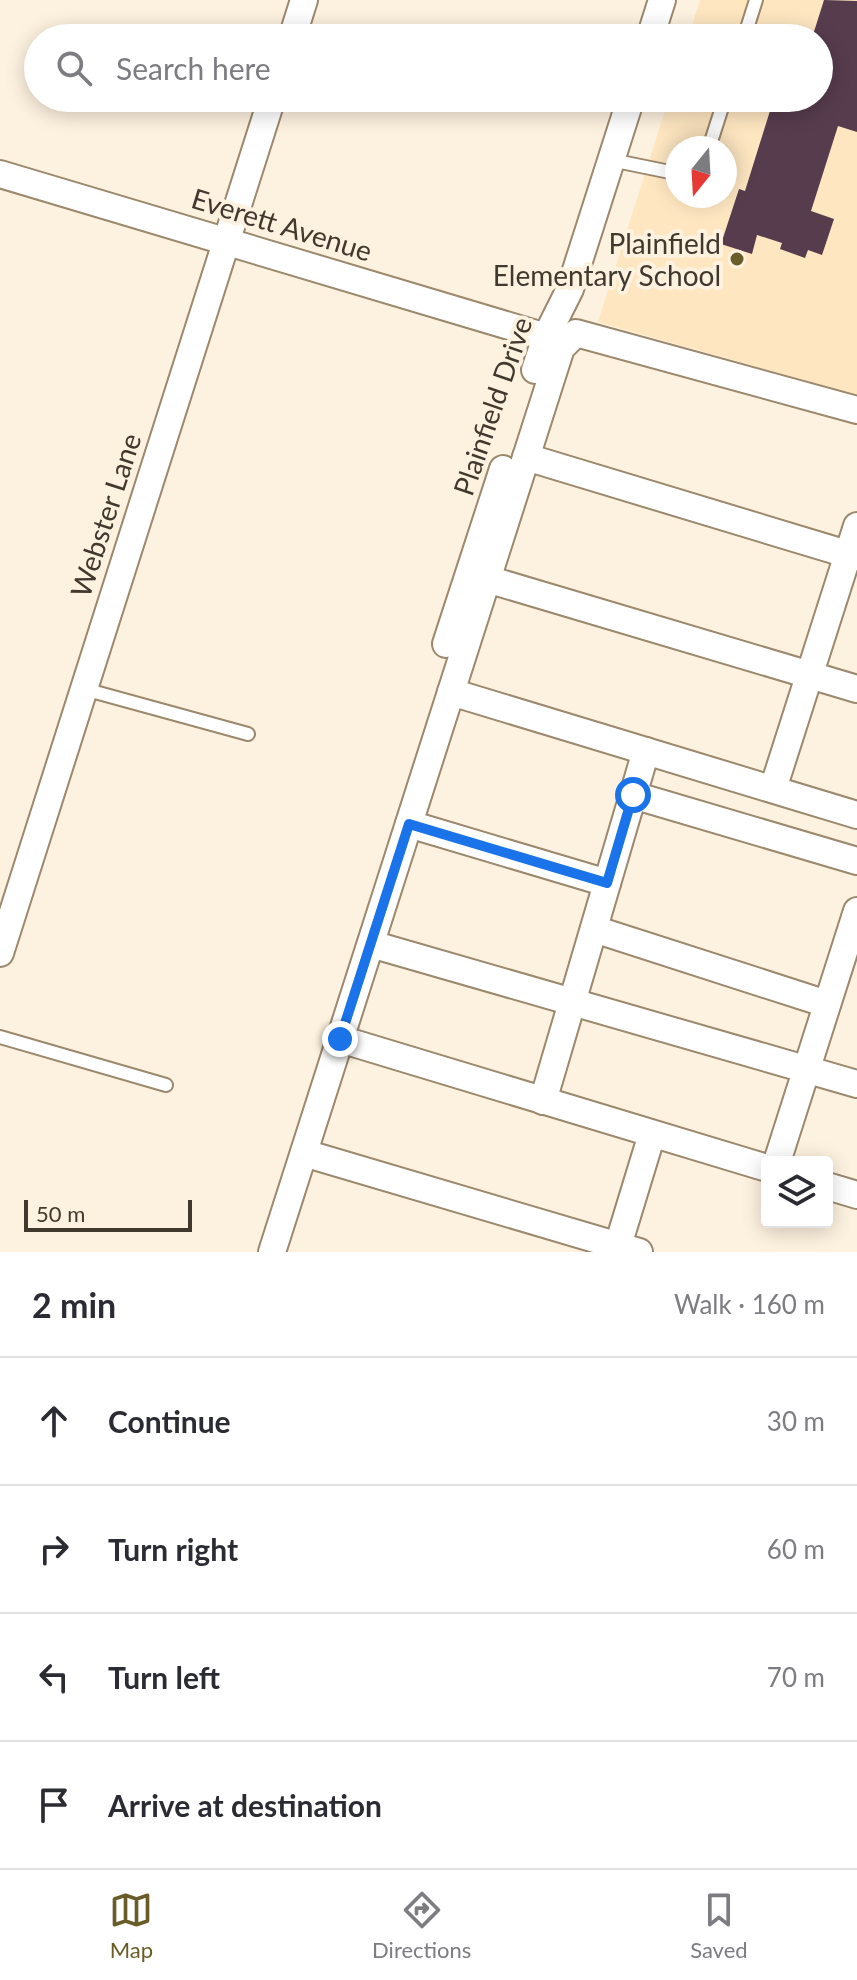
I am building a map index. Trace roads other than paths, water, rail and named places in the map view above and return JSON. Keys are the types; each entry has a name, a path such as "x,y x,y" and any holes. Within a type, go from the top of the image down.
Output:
{"street":[{"path":"296,24 304,0"},
{"path":"654,24 662,0"},
{"name":"Webster Lane","path":"0,953 267,112"},
{"name":"Plainfield Drive","path":"446,644 546,337 570,289 626,112"},
{"name":"Everett Avenue","path":"0,174 546,337"},
{"path":"272,1252 561,348 576,333 857,410"},
{"path":"526,457 852,556"},
{"path":"773,789 809,675 852,556 857,526"},
{"path":"487,579 857,689"},
{"path":"451,692 857,815"},
{"path":"543,1101 646,751"},
{"path":"633,795 857,861"},
{"path":"409,824 607,883"},
{"path":"779,1156 827,1004 850,957 857,911"},
{"path":"594,929 827,1004"},
{"path":"371,944 857,1084"},
{"path":"340,1039 761,1166"},
{"path":"304,1153 624,1250 652,1134"},
{"path":"833,1188 857,1195"}],"lane":[{"path":"748,24 756,0"},
{"path":"713,136 721,112"},
{"path":"611,160 665,171"},
{"path":"84,689 248,734"},
{"path":"0,1037 166,1085"}],"place":[{"name":"Plainfield Elementary School","path":"737,259"}]}
